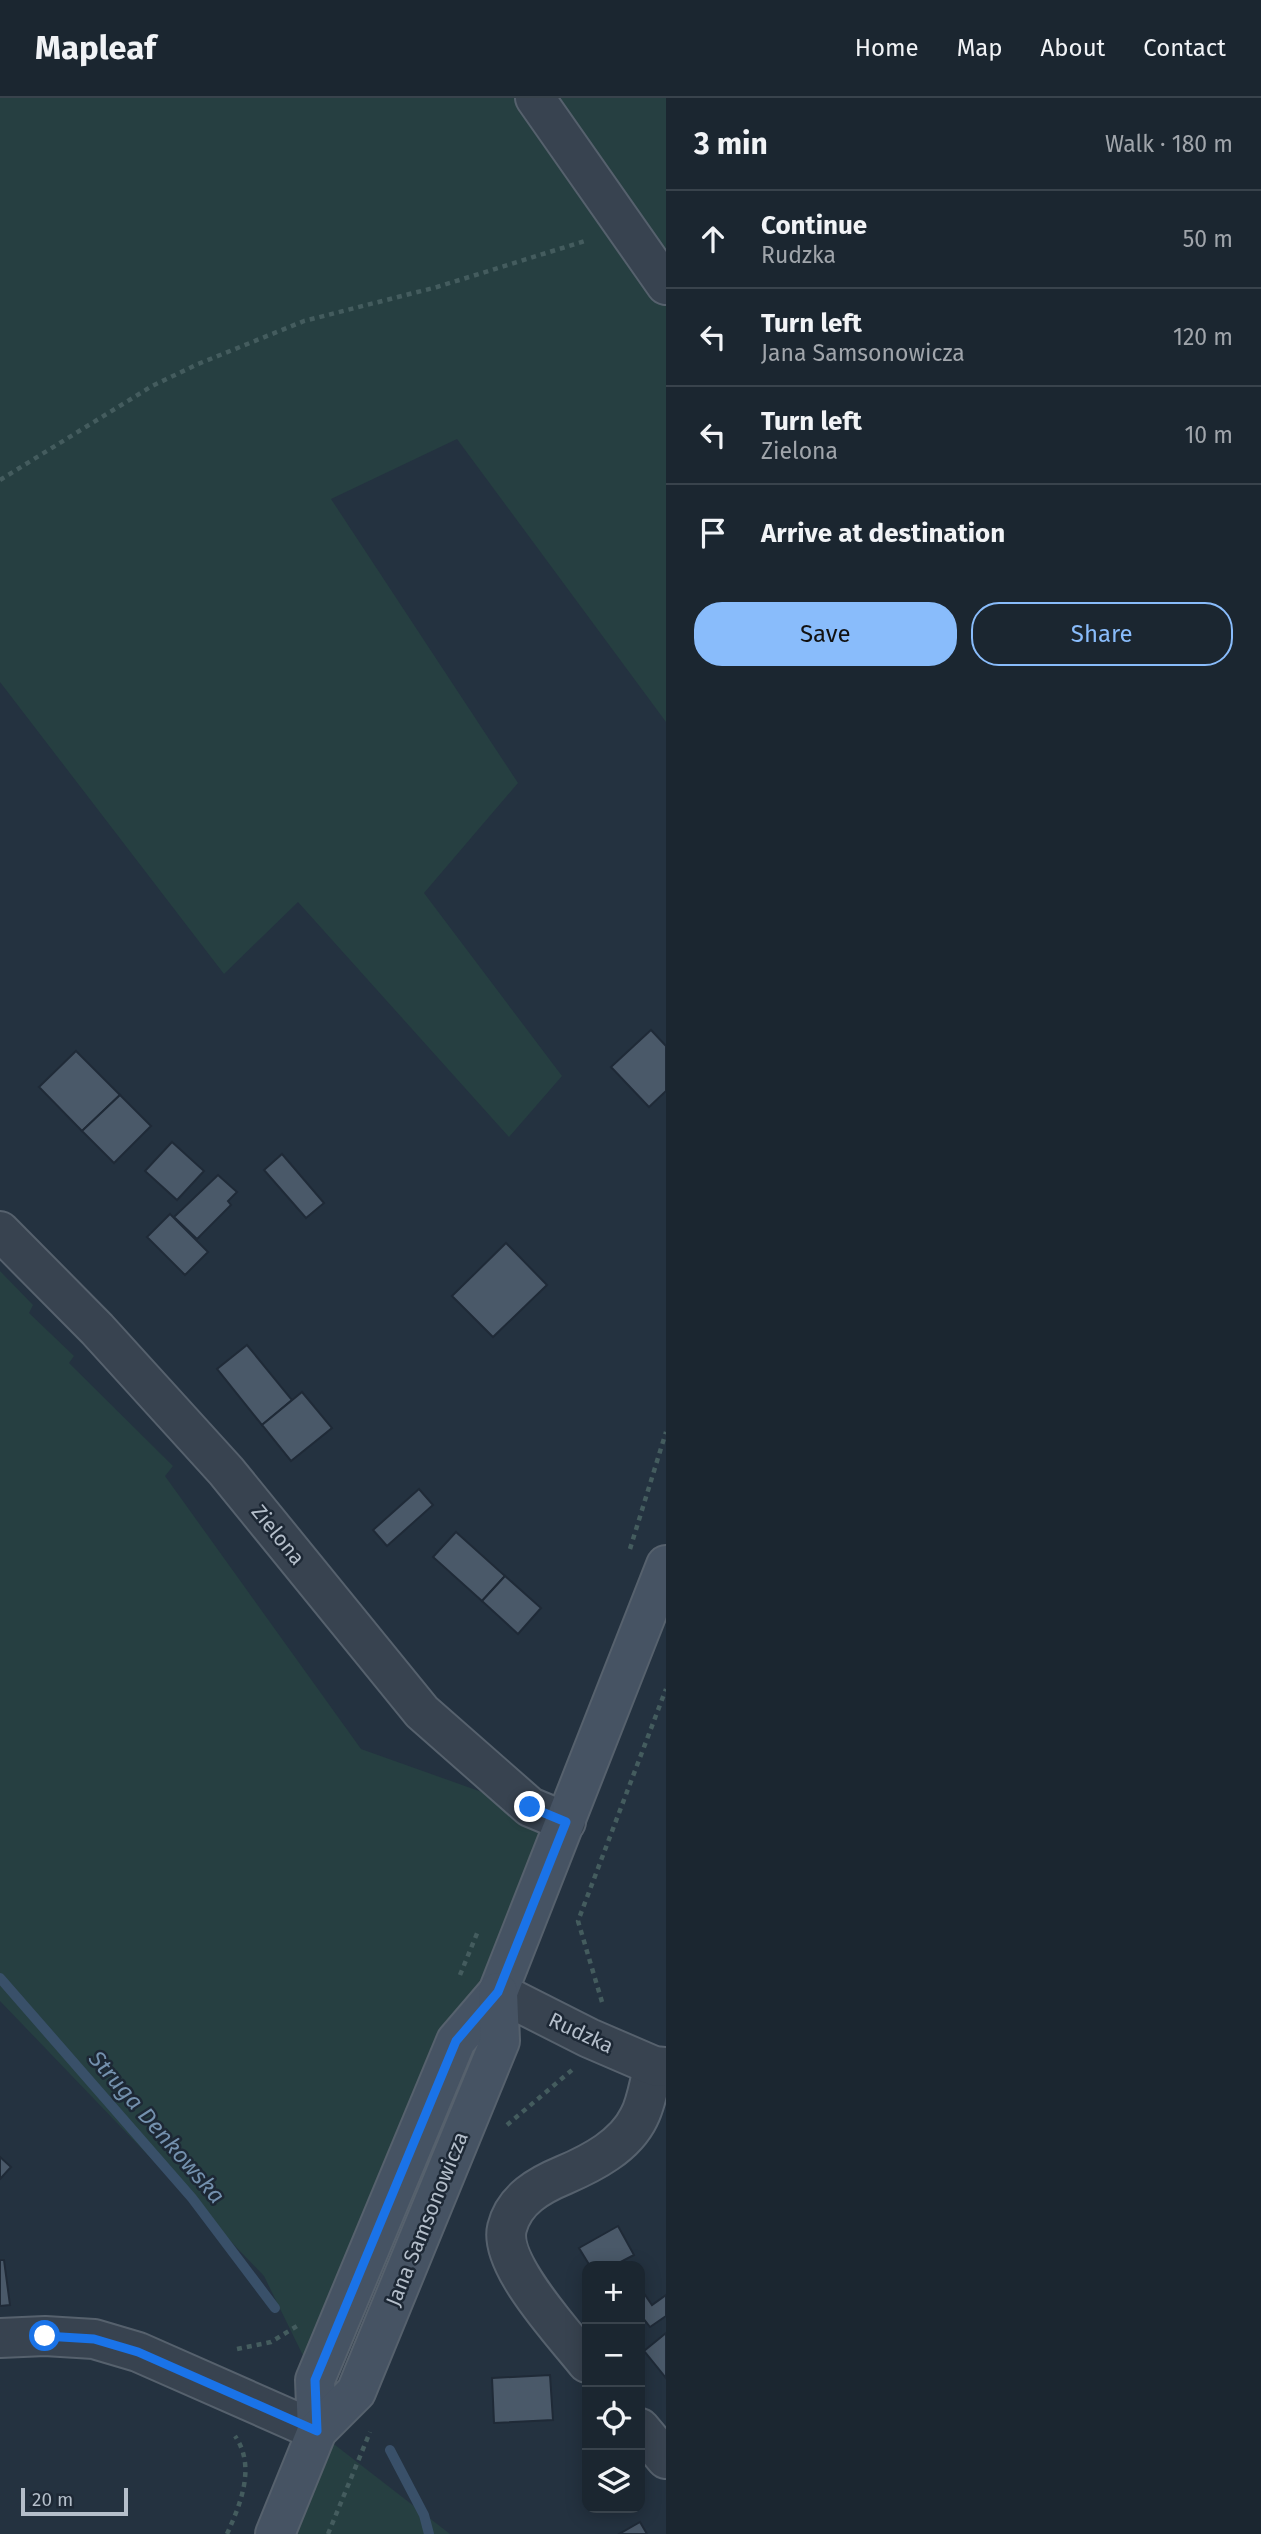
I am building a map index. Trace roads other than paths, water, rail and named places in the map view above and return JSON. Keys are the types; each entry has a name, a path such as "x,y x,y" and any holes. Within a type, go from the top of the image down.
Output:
{"main road":[{"name":"Jana Samsonowicza","path":"275,2534 317,2431 356,2392 500,2041 498,1992 666,1565"}],"street":[{"path":"535,98 666,285"},
{"name":"Zielona","path":"0,1231 97,1329 226,1471 422,1712 530,1807 566,1822"},
{"name":"Rudzka","path":"498,1992 589,2038 660,2066"},
{"path":"582,2357 515,2269 508,2248 506,2229 522,2199 544,2183 599,2159 625,2136 639,2117 660,2066"},
{"path":"0,2339 45,2336 94,2339 138,2352 317,2431"},
{"path":"645,2434 666,2459"}],"waterway":[{"name":"Struga Denkowska","path":"0,1978 192,2198 275,2308"},
{"name":"Struga Denkowska","path":"390,2450 424,2515 429,2534"}]}
